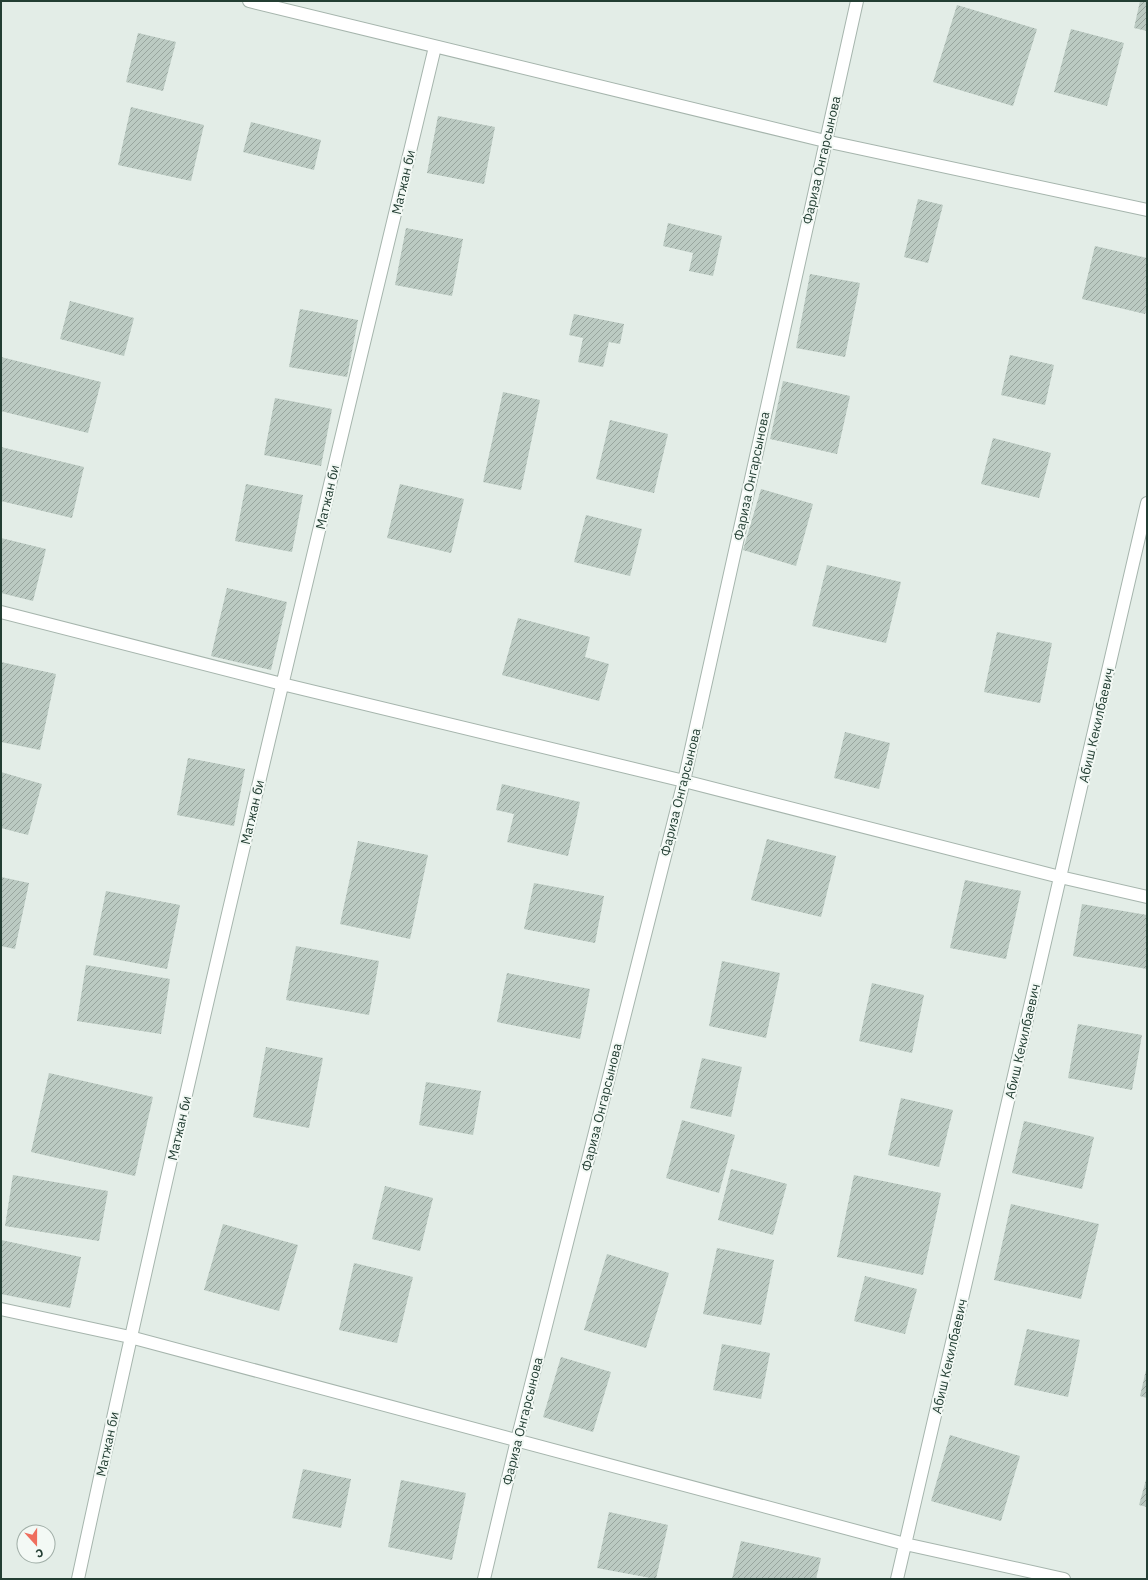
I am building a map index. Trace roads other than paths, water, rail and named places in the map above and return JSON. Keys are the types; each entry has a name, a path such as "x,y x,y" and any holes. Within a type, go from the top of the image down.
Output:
{"street":[{"path":"249,1 825,141 1147,210"},
{"name":"Фариза Онгарсынова","path":"484,1579 517,1440 684,781 857,1"},
{"name":"Матжан би","path":"78,1579 130,1337 282,684 435,47"},
{"name":"Абиш Кекилбаевич","path":"897,1579 1147,503"},
{"path":"1,612 282,684 684,781 1060,877 1147,897"},
{"path":"1,1309 130,1337 905,1544 1064,1579"}]}
